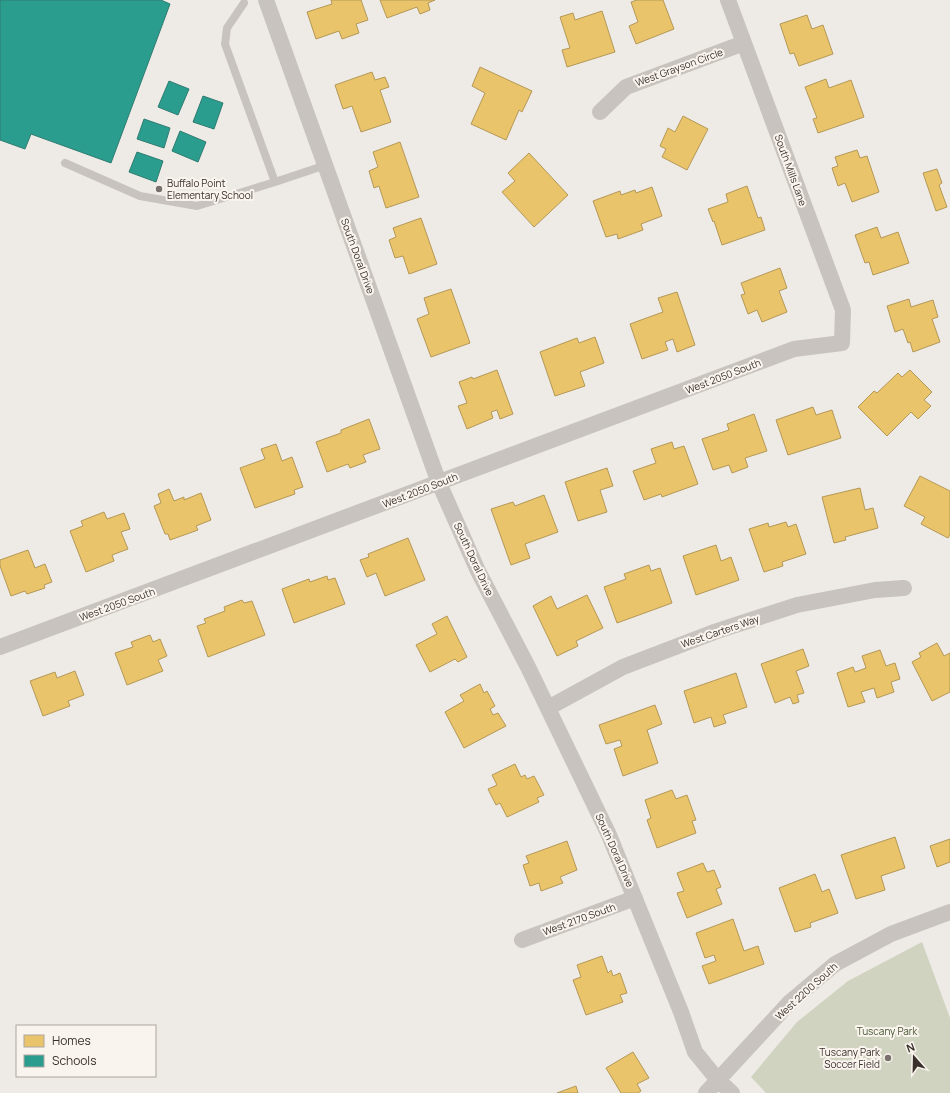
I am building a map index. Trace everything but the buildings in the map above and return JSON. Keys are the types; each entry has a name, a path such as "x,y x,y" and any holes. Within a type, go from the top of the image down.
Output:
{"street":[{"name":"South Doral Drive","path":"266,0 439,483 478,571 528,667 609,835 695,1052 732,1093"},
{"name":"South Mills Lane","path":"728,0 843,310 842,343"},
{"name":"West Grayson Circle","path":"600,112 626,87 744,43"},
{"name":"West 2050 South","path":"0,647 794,349 842,343"},
{"name":"West Carters Way","path":"548,708 623,667 718,631 797,605 875,590 904,588"},
{"name":"West 2170 South","path":"522,940 635,898"},
{"name":"West 2200 South","path":"706,1093 790,1002 835,964 891,934 950,912"}],"lane":[{"path":"244,3 227,28 226,44 237,80 275,182"},
{"path":"65,163 140,196 197,206 326,165"}],"green space":[{"name":"Tuscany Park","path":"922,942 950,1018 950,1093 766,1093 751,1077 797,1022 848,981"}],"place":[{"name":"Buffalo Point Elementary School","path":"159,189"},
{"name":"Tuscany Park Soccer Field","path":"888,1058"}]}
